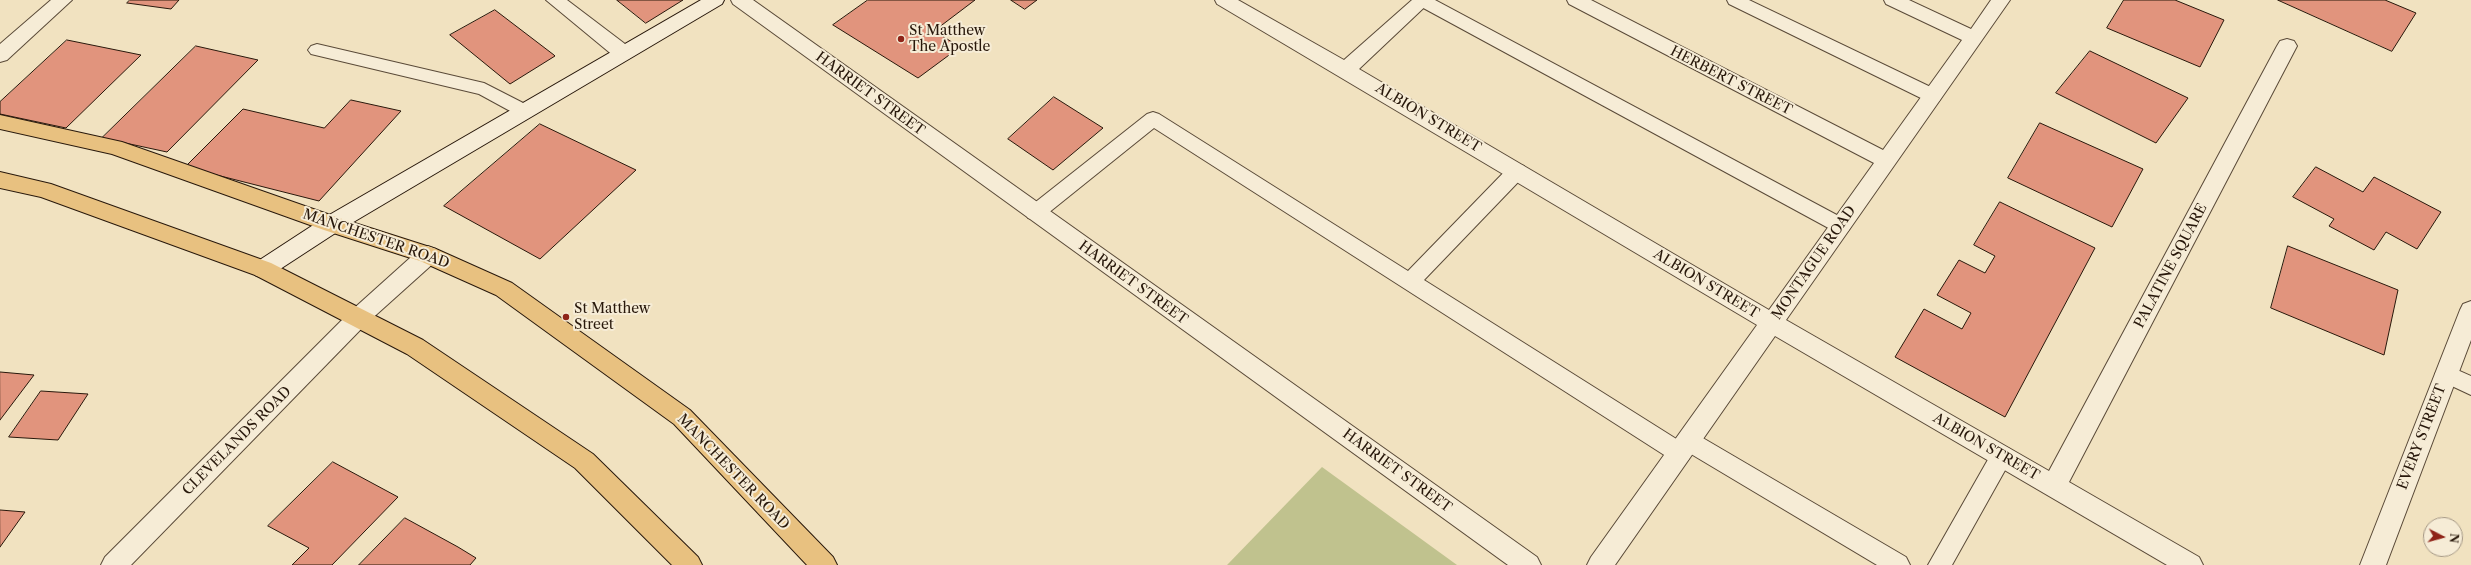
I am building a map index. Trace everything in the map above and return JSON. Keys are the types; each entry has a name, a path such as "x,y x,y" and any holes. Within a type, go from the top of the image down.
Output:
{"main road":[{"name":"MANCHESTER ROAD","path":"0,122 115,147 332,224 428,255 504,289 682,417 824,565"},
{"path":"0,180 44,190 263,269 415,347 584,461 689,565"}],"street":[{"path":"0,55 63,0"},
{"path":"555,0 622,52"},
{"path":"263,269 332,224 523,110 714,0"},
{"name":"HARRIET STREET","path":"740,0 1035,213 1528,565"},
{"name":"ALBION STREET","path":"1224,0 1346,70 1772,323 2190,565"},
{"path":"1346,70 1422,0"},
{"name":"HERBERT STREET","path":"1576,0 1887,161"},
{"path":"1892,0 1974,38"},
{"name":"MONTAGUE ROAD","path":"1600,565 2001,0"},
{"name":"PALATINE SQUARE","path":"2054,486 2287,46"},
{"name":"CLEVELANDS ROAD","path":"114,565 359,317 428,255"},
{"name":"EVERY STREET","path":"2372,565 2471,310"}],"lane":[{"path":"1422,0 1841,226"},
{"path":"1735,0 1933,96"},
{"path":"317,50 484,89 523,110"},
{"path":"1035,213 1153,120 1410,282 1684,447 1898,565"},
{"path":"1410,282 1517,171"},
{"path":"2446,374 2471,386"},
{"path":"1940,565 2002,456"}],"green space":[{"path":"1322,467 1457,565 1227,565"}],"building":[{"path":"130,0 179,0 171,9 127,3"},
{"path":"617,0 683,0 646,23"},
{"name":"St Matthew The Apostle","path":"868,0 975,0 934,31 960,47 918,78 833,25"},
{"name":"St Matthew The Apostle","path":"1011,0 1037,0 1025,9"},
{"path":"2124,0 2175,0 2224,20 2200,67 2107,28"},
{"path":"2278,0 2385,0 2416,13 2392,51"},
{"path":"495,10 555,56 510,84 450,35"},
{"path":"67,40 141,55 66,128 0,114 0,102"},
{"path":"196,46 258,60 167,152 102,138"},
{"path":"2090,51 2188,98 2156,143 2056,93"},
{"path":"1054,97 1103,128 1053,170 1008,139"},
{"path":"351,100 401,111 319,201 185,167 243,109 324,128"},
{"path":"2040,123 2143,169 2112,227 2008,178"},
{"path":"540,124 636,170 540,259 444,206"},
{"path":"2316,167 2363,192 2374,177 2441,212 2417,249 2386,232 2374,250 2329,226 2334,219 2293,197"},
{"path":"2000,202 2095,248 2005,417 1895,357 1924,309 1962,329 1971,313 1937,295 1959,260 1985,273 1995,256 1974,245"},
{"path":"2288,246 2398,290 2384,355 2271,308"},
{"path":"0,372 34,375 0,420"},
{"path":"41,391 88,394 58,440 9,437"},
{"path":"333,462 398,497 332,565 292,565 309,548 268,526"},
{"path":"0,510 25,512 0,547"},
{"path":"405,518 476,558 470,565 359,565"}],"place":[{"name":"St Matthew The Apostle","path":"901,39"},
{"name":"St Matthew Street","path":"566,317"}]}
